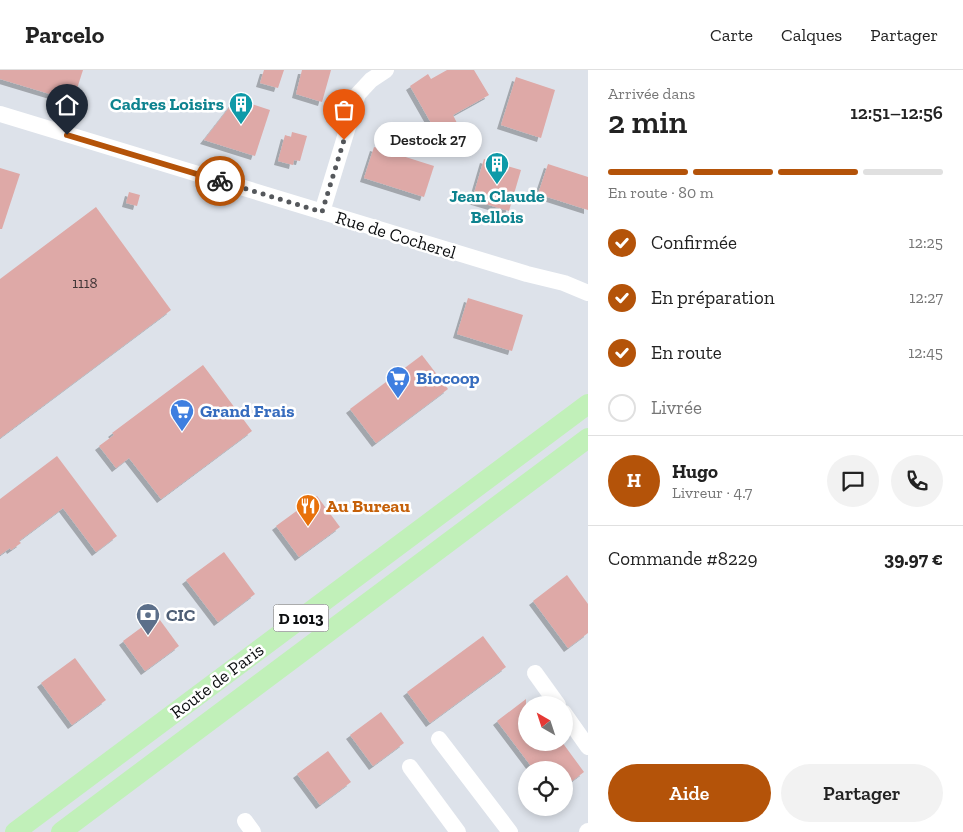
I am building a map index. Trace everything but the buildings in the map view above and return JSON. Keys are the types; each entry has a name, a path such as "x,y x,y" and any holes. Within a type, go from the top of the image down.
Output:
{"main road":[{"name":"Route de Paris","path":"15,832 588,404"},
{"name":"Route de Paris","path":"61,832 588,438"}],"street":[{"path":"322,212 358,94 371,80 386,70"},
{"name":"Rue de Cocherel","path":"0,114 564,284 588,293"},
{"name":"Rue de Cocherel","path":"564,284 588,304"},
{"path":"535,673 552,696"},
{"path":"573,726 588,747"},
{"path":"439,739 510,832"},
{"path":"410,767 458,832"}],"way so far":[{"path":"220,181 322,212 344,140"}],"place":[{"name":"Cadres Loisirs","path":"241,125"},
{"name":"Destock 27","path":"344,140"},
{"name":"Jean Claude Bellois","path":"497,185"},
{"name":"Biocoop","path":"398,399"},
{"name":"Grand Frais","path":"182,432"},
{"name":"Au Bureau","path":"308,527"},
{"name":"CIC","path":"148,636"}],"route":[{"path":"67,135 220,181"}]}
